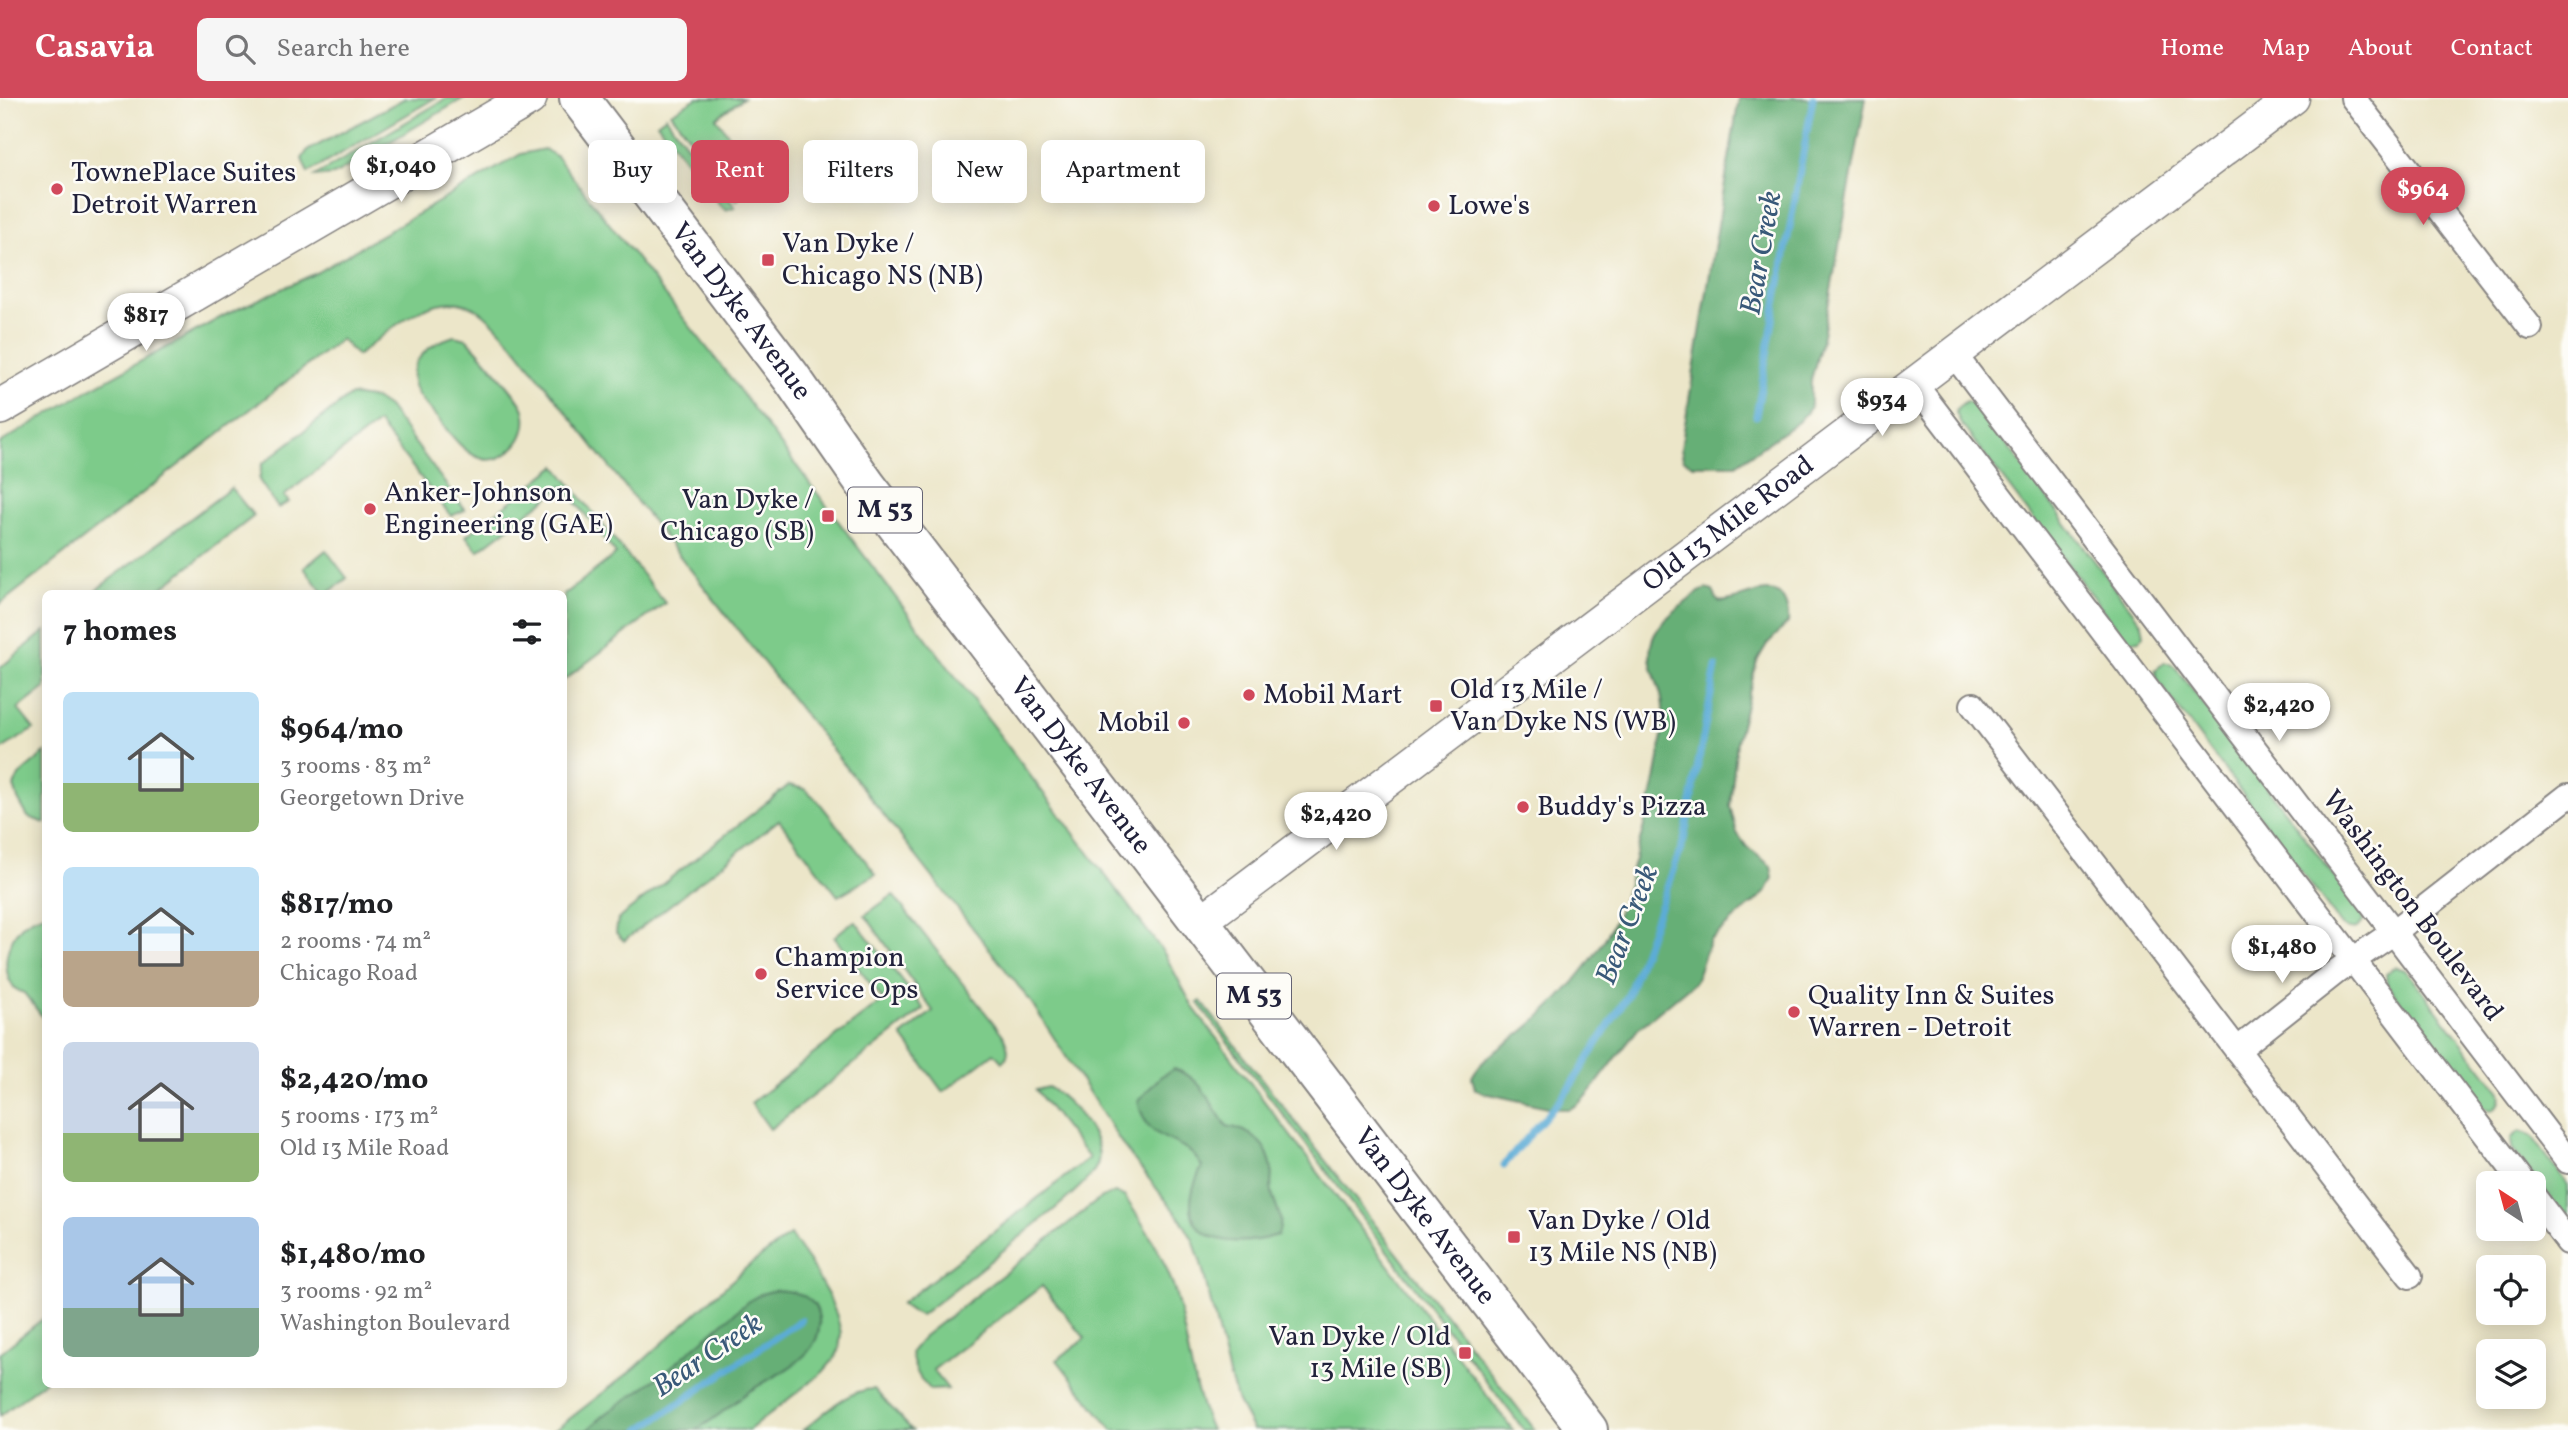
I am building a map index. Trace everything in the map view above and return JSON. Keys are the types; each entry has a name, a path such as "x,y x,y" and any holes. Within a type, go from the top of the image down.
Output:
{"main road":[{"path":"0,407 529,98"},
{"name":"Van Dyke Avenue","path":"579,98 791,377 866,485 1588,1430"}],"street":[{"name":"Old 13 Mile Road","path":"1199,923 2293,98"},
{"path":"2353,98 2530,327"},
{"name":"Washington Boulevard","path":"1953,353 2568,1161"},
{"path":"1913,382 2514,1171"},
{"path":"1973,705 2410,1276"},
{"path":"2237,1050 2568,796"},
{"path":"2546,1214 2568,1242"}],"green space":[{"path":"405,98 435,98 308,173 302,159 307,151"},
{"path":"447,98 464,98 334,175 313,177"},
{"path":"697,98 743,98 716,118 733,140 691,140 671,113"},
{"path":"1739,98 1866,98 1822,340 1811,380 1811,404 1808,411 1798,422 1736,465 1692,465 1683,459 1681,448"},
{"path":"666,116 691,150 691,167 677,149 677,140 670,140 657,123"},
{"path":"544,149 556,156 588,197 588,203 593,203 722,367 1164,953 1193,1007 1513,1430 1253,1430 1238,1402 1229,1375 1193,1240 1182,1221 1124,1147 1031,1002 512,343 481,312 465,304 448,302 432,306 399,323 357,356 341,339 0,604 0,443 90,389 227,314 314,274 521,154"},
{"path":"719,203 732,203 735,207 726,210"},
{"path":"454,336 467,339 524,410 525,426 522,436 512,449 499,458 483,459 465,449 418,395 413,374 415,365 435,344"},
{"path":"351,395 376,399 388,407 465,510 451,516 378,423 284,496 289,502 278,508 259,480 262,464"},
{"path":"1966,401 1977,405 2142,624 2144,635 2140,640 2129,641 2124,638 1961,424 1956,413 1957,408"},
{"path":"556,466 665,603 567,678 567,593 616,554 563,486 478,551 466,536"},
{"path":"231,488 254,516 159,590 96,590"},
{"path":"326,550 347,578 332,590 321,590 304,568"},
{"path":"1706,589 1713,591 1718,601 1771,591 1779,594 1787,609 1788,623 1767,644 1757,661 1737,741 1730,806 1737,833 1747,847 1771,866 1773,878 1766,892 1710,940 1695,982 1638,1029 1588,1095 1577,1105 1569,1109 1557,1109 1475,1089 1472,1077 1477,1069 1489,1056 1542,1015 1572,984 1599,948 1619,910 1645,824 1660,753 1663,708 1650,659 1652,641 1665,620"},
{"path":"42,633 42,690 18,709 34,729 0,750 0,668"},
{"path":"2164,663 2175,667 2361,911 2363,922 2356,929 2342,926 2157,680 2155,670"},
{"path":"42,756 42,822 28,817 18,799 14,786 19,775"},
{"path":"789,785 805,789 818,801 876,874 838,896 779,820 624,941 616,933 618,919"},
{"path":"893,895 1003,1035 1007,1046 1008,1053 1002,1062 994,1053 943,1092 902,1036 933,1011 865,915"},
{"path":"42,915 42,1016 24,993 12,984 7,969 9,948 13,939 18,930"},
{"path":"856,922 924,1009 770,1129 751,1103 883,1000 834,937"},
{"path":"2395,967 2406,970 2500,1092 2500,1101 2494,1109 2491,1111 2481,1107 2387,984 2386,974"},
{"path":"1201,1001 1535,1430 1524,1430 1198,1003"},
{"path":"1174,1069 1199,1085 1227,1126 1244,1131 1263,1146 1270,1161 1271,1189 1280,1217 1278,1235 1237,1242 1206,1233 1196,1223 1191,1209 1193,1190 1202,1167 1185,1148 1150,1127 1143,1117 1138,1101 1160,1077"},
{"path":"1048,1087 1076,1111 1093,1135 1098,1158 1095,1169 1083,1184 1056,1208 921,1315 911,1311 901,1304 1089,1158 1036,1090"},
{"path":"2520,1131 2531,1135 2568,1185 2568,1223 2546,1194 2546,1171 2529,1171 2512,1148 2511,1138"},
{"path":"1114,1193 1124,1196 1154,1243 1166,1268 1176,1295 1199,1397 1211,1430 1112,1430 1057,1360 1085,1338 1042,1286 933,1370 948,1389 930,1390 917,1373 911,1352 924,1336 1101,1198"},
{"path":"790,1235 809,1262 837,1316 841,1333 839,1350 823,1372 749,1430 555,1430 635,1368 747,1267"},
{"path":"776,1290 805,1297 817,1310 819,1326 816,1339 809,1351 798,1361 694,1430 587,1430 663,1374 747,1302"},
{"path":"42,1319 42,1383 0,1416 0,1353"},
{"path":"874,1389 912,1430 803,1430 845,1398"}],"waterway":[{"name":"Bear Creek","path":"1756,416 1813,98"},
{"name":"Bear Creek","path":"1504,1165 1569,1089 1628,995 1684,840 1716,667"},
{"name":"Bear Creek","path":"640,1430 801,1320"}],"place":[{"name":"TownePlace Suites Detroit Warren","path":"57,189"},
{"name":"Lowe's","path":"1434,206"},
{"name":"Van Dyke / Chicago NS (NB)","path":"768,260"},
{"name":"Anker-Johnson Engineering (GAE)","path":"370,509"},
{"name":"Van Dyke / Chicago (SB)","path":"828,516"},
{"name":"Mobil Mart","path":"1249,695"},
{"name":"Old 13 Mile / Van Dyke NS (WB)","path":"1436,706"},
{"name":"Mobil","path":"1184,723"},
{"name":"Buddy's Pizza","path":"1523,807"},
{"name":"Champion Service Ops","path":"761,974"},
{"name":"Quality Inn & Suites Warren - Detroit","path":"1794,1012"},
{"name":"Van Dyke / Old 13 Mile NS (NB)","path":"1514,1237"},
{"name":"Van Dyke / Old 13 Mile (SB)","path":"1465,1353"}]}
